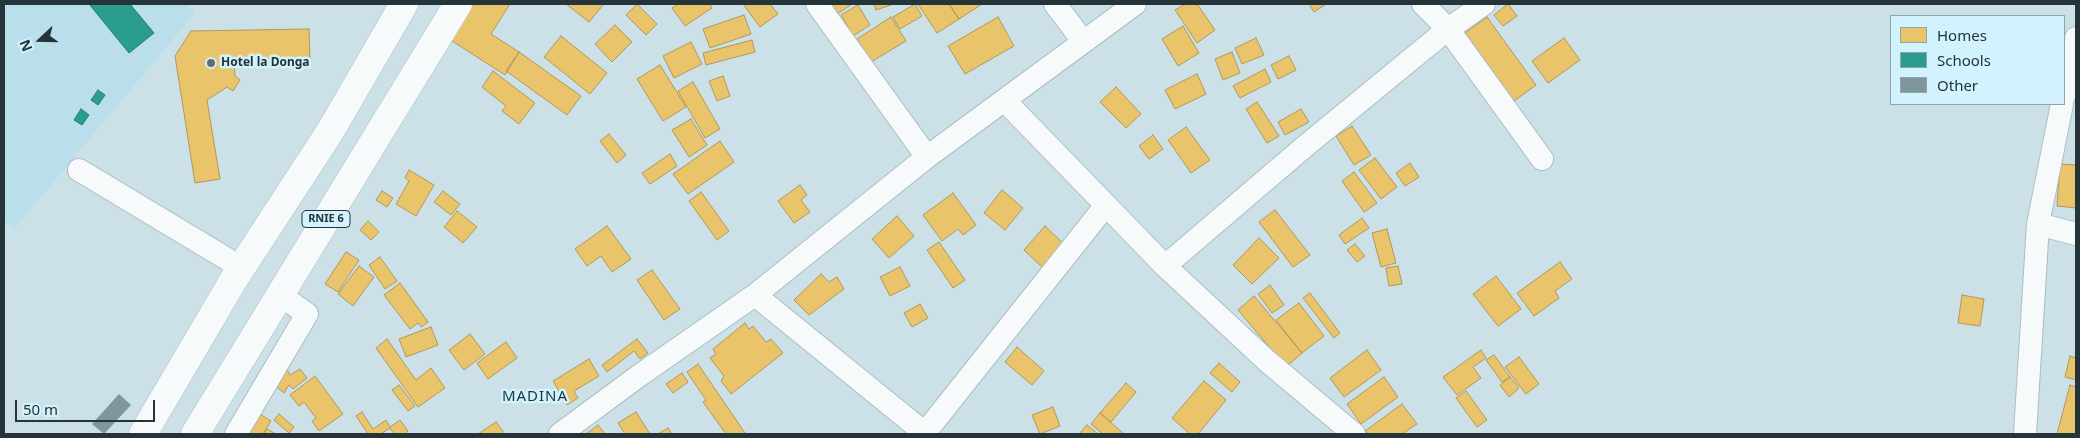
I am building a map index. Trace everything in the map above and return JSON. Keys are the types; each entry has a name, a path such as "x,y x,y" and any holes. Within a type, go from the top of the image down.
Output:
{"main road":[{"path":"143,434 242,268 331,130 404,4"},
{"name":"RNIE 6","path":"195,434 458,4"},
{"path":"331,130 365,154"}],"street":[{"path":"817,4 927,157"},
{"path":"1055,4 1083,41"},
{"path":"560,434 640,375 755,295 927,157 1135,4"},
{"path":"1423,4 1448,29 1542,159"},
{"path":"1165,266 1303,148 1448,29 1484,4"},
{"path":"2065,91 2076,38"},
{"path":"1005,101 1165,266 1267,361 1354,434"},
{"path":"2025,434 2038,224 2062,105"},
{"path":"79,170 242,268"},
{"path":"755,295 925,434 1106,205"},
{"path":"2038,224 2076,234"},
{"path":"236,434 307,314 279,294"}],"shaded area":[{"path":"4,4 187,4 195,13 14,229 4,220"}],"building: Homes":[{"path":"471,4 510,4 491,34 519,52 505,75 449,39"},
{"path":"566,4 604,4 589,22"},
{"path":"637,4 657,24 646,35 626,15"},
{"path":"678,4 710,4 712,8 685,26 672,8"},
{"path":"743,4 770,4 778,14 760,27"},
{"path":"830,4 852,4 837,14"},
{"path":"874,4 890,4 891,5 876,10"},
{"path":"915,4 922,16 900,29 893,17"},
{"path":"918,4 949,4 959,19 937,33"},
{"path":"949,4 982,4 959,19"},
{"path":"1185,4 1197,4 1215,30 1197,43 1175,10"},
{"path":"1309,4 1326,4 1314,12"},
{"path":"1508,4 1517,16 1503,26 1494,15"},
{"path":"858,5 870,25 853,36 841,15"},
{"path":"744,15 751,34 710,48 703,29"},
{"path":"891,17 906,41 871,62 857,39"},
{"path":"998,17 1014,46 965,74 948,46"},
{"path":"1487,17 1536,85 1514,101 1465,33"},
{"path":"615,25 632,42 612,62 595,44"},
{"path":"1183,26 1199,53 1178,66 1162,39"},
{"path":"309,29 310,60 234,61 235,76 240,80 233,91 227,87 207,100 220,179 195,183 175,56 191,31"},
{"path":"561,36 607,73 590,94 544,57"},
{"path":"1256,38 1264,55 1242,64 1235,48"},
{"path":"1564,38 1580,60 1548,83 1532,61"},
{"path":"752,40 755,52 706,65 703,53"},
{"path":"691,42 702,64 674,78 663,56"},
{"path":"519,52 581,96 567,115 506,71"},
{"path":"1232,52 1240,73 1223,80 1215,59"},
{"path":"1289,56 1296,70 1278,79 1271,65"},
{"path":"660,65 686,107 663,121 637,79"},
{"path":"1265,69 1271,82 1240,98 1233,86"},
{"path":"493,71 535,103 519,124 502,111 506,106 482,87"},
{"path":"1197,74 1206,94 1175,109 1165,90"},
{"path":"723,76 730,96 717,101 709,81"},
{"path":"693,82 720,129 705,138 678,91"},
{"path":"1116,87 1141,114 1126,128 1100,102"},
{"path":"1257,102 1279,136 1267,143 1246,109"},
{"path":"1301,109 1309,122 1285,135 1278,122"},
{"path":"691,119 707,145 689,157 672,130"},
{"path":"1352,126 1371,155 1354,165 1336,136"},
{"path":"1186,127 1210,160 1191,173 1168,140"},
{"path":"609,134 626,155 617,163 600,141"},
{"path":"1153,135 1163,149 1149,159 1139,146"},
{"path":"720,141 734,162 688,194 673,174"},
{"path":"670,154 677,166 650,184 642,173"},
{"path":"1375,158 1397,187 1381,199 1359,170"},
{"path":"1410,163 1419,177 1405,186 1396,173"},
{"path":"2060,164 2076,165 2076,208 2057,206"},
{"path":"409,170 434,185 416,216 396,204 409,181 405,178"},
{"path":"1354,172 1377,203 1364,212 1342,181"},
{"path":"800,185 807,195 801,200 810,212 794,223 778,201"},
{"path":"1002,190 1023,208 1005,230 984,213"},
{"path":"382,191 393,198 387,207 376,200"},
{"path":"443,191 460,204 451,215 434,202"},
{"path":"701,192 729,231 717,240 689,201"},
{"path":"953,193 976,225 963,235 958,229 942,241 923,215"},
{"path":"1275,210 1310,255 1293,267 1259,222"},
{"path":"457,211 477,227 463,243 444,227"},
{"path":"897,216 914,236 889,258 872,239"},
{"path":"1362,218 1369,228 1345,244 1339,235"},
{"path":"368,221 379,232 371,240 360,230"},
{"path":"607,226 631,259 612,272 601,256 587,266 575,249"},
{"path":"1045,226 1065,245 1044,269 1024,250"},
{"path":"1387,229 1396,263 1381,267 1372,233"},
{"path":"1259,238 1279,258 1252,284 1233,265"},
{"path":"939,242 965,280 953,288 927,250"},
{"path":"1355,244 1365,256 1357,262 1347,250"},
{"path":"346,252 359,260 338,292 325,284"},
{"path":"380,257 397,281 385,289 369,265"},
{"path":"1560,262 1572,279 1555,291 1559,298 1534,316 1517,293"},
{"path":"359,266 374,277 353,306 338,294"},
{"path":"1398,266 1402,284 1389,286 1386,268"},
{"path":"900,267 910,286 890,296 880,277"},
{"path":"652,270 680,309 664,320 637,280"},
{"path":"821,274 829,282 837,277 844,289 809,315 794,300"},
{"path":"1496,276 1521,309 1498,326 1473,294"},
{"path":"400,283 428,322 421,327 418,323 410,329 384,295"},
{"path":"1270,285 1284,305 1272,313 1258,294"},
{"path":"1310,293 1340,333 1334,338 1303,298"},
{"path":"1962,295 1984,299 1980,326 1958,323"},
{"path":"1254,296 1302,353 1286,367 1238,310"},
{"path":"1299,303 1324,336 1302,353 1276,320"},
{"path":"920,304 928,318 912,327 904,313"},
{"path":"745,323 749,329 753,326 766,342 771,339 783,353 731,394 721,381 724,376 710,358 716,354 713,349"},
{"path":"431,327 438,345 406,357 399,339"},
{"path":"470,334 485,354 464,370 449,350"},
{"path":"387,339 416,380 431,368 445,388 418,407 376,348"},
{"path":"637,339 648,353 640,359 634,351 607,372 602,365"},
{"path":"506,342 517,358 488,379 477,363"},
{"path":"1017,347 1044,371 1032,385 1005,362"},
{"path":"1367,350 1381,370 1344,397 1330,378"},
{"path":"1481,350 1486,358 1473,367 1481,378 1457,395 1443,377"},
{"path":"1494,355 1510,377 1502,382 1486,360"},
{"path":"2070,356 2076,358 2076,380 2065,377"},
{"path":"1519,357 1539,384 1526,394 1505,367"},
{"path":"589,359 599,376 574,391 578,398 567,405 553,381"},
{"path":"1219,363 1240,382 1232,392 1210,373"},
{"path":"698,364 745,433 726,434 703,402 706,400 687,372"},
{"path":"281,367 288,371 290,375 300,369 307,378 293,389 289,385 284,393 272,383"},
{"path":"682,373 688,382 673,393 666,384"},
{"path":"315,376 343,414 319,431 312,421 316,418 304,402 299,406 290,395"},
{"path":"1384,377 1398,397 1361,424 1347,404"},
{"path":"1510,377 1519,388 1509,397 1500,385"},
{"path":"1204,381 1226,400 1198,434 1190,434 1172,418"},
{"path":"1126,383 1136,392 1111,422 1100,413"},
{"path":"399,385 415,406 408,411 392,390"},
{"path":"2070,385 2076,387 2076,434 2057,434"},
{"path":"1466,391 1487,420 1477,427 1456,398"},
{"path":"1402,404 1417,424 1402,434 1368,434 1365,431"},
{"path":"1053,407 1060,426 1040,434 1032,415"},
{"path":"255,411 271,421 263,434 244,434"},
{"path":"362,412 373,429 386,420 390,427 400,420 408,431 404,434 394,434 390,428 381,434 368,434 356,416"},
{"path":"636,412 650,434 625,434 618,423"},
{"path":"1100,413 1124,434 1103,434 1091,424"},
{"path":"279,414 294,427 289,433 274,420"},
{"path":"496,422 505,434 478,434"},
{"path":"598,425 605,434 586,434"},
{"path":"1087,425 1098,434 1079,434"},
{"path":"668,428 672,434 658,434"},
{"path":"267,429 276,434 263,434"}],"building: Schools":[{"path":"89,4 130,4 154,33 129,53"},
{"path":"98,90 105,95 98,105 91,100"},
{"path":"81,109 89,115 82,125 74,120"}],"building: Other":[{"path":"119,394 131,405 104,434 92,424"}],"place":[{"name":"Hotel la Donga","path":"211,63"}],"district":[{"name":"MADINA","path":"535,397"}]}
